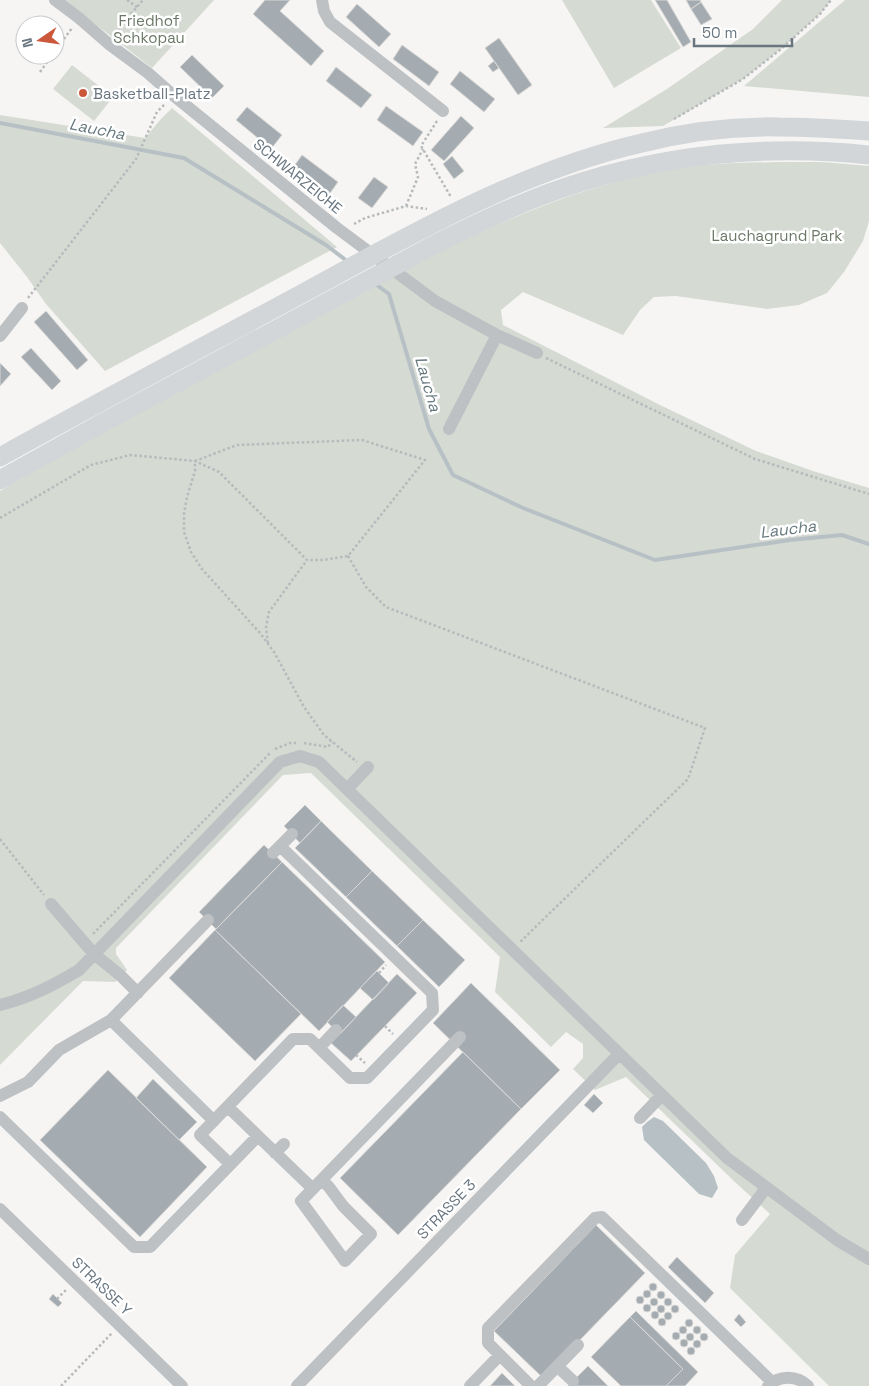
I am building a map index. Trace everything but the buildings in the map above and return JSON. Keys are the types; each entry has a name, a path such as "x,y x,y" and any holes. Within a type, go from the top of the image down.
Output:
{"highway":[{"path":"0,457 402,239 501,190 549,170 590,156 644,142 729,129 776,127 869,131"},
{"path":"0,480 428,248 544,195 584,181 633,168 708,155 791,151 869,155"}],"street":[{"name":"SCHWARZEICHE","path":"55,0 79,18 110,46 148,73 173,96 336,228 434,301 497,335 536,353"},
{"path":"322,0 324,11 330,22 443,111"},
{"path":"0,336 22,308"},
{"path":"449,429 497,335"},
{"path":"0,1005 17,1001 49,988 79,970 280,762 300,756 319,762 727,1158 836,1240 869,1259"},
{"path":"347,789 367,768"},
{"path":"230,1164 200,1135 293,1039 310,1039 350,1078 367,1078 432,1010 432,994 401,957 376,946 323,888 277,850 292,834"},
{"path":"51,904 94,954 138,992"},
{"path":"0,1096 28,1082 59,1050 111,1020 208,920"},
{"path":"111,1020 214,1121"},
{"path":"319,1048 336,1030"},
{"path":"322,1180 343,1206 371,1234 345,1260 301,1201 460,1037"},
{"name":"STRASSE 3","path":"297,1386 619,1054"},
{"path":"640,1118 662,1096"},
{"path":"228,1107 258,1136 279,1148 312,1189"},
{"path":"0,1117 134,1247 150,1247 258,1136"},
{"path":"742,1220 766,1188"},
{"name":"STRASSE Y","path":"0,1209 182,1386"},
{"path":"531,1386 488,1343 488,1328 595,1218 602,1217 770,1384 780,1378 796,1378 808,1386"},
{"path":"538,1386 578,1345"},
{"path":"470,1386 499,1356"},
{"path":"557,1366 573,1382"}],"path":[{"path":"127,0 136,7"},
{"path":"122,24 143,0"},
{"path":"671,121 743,79 781,49 820,14 831,0"},
{"path":"65,37 79,18"},
{"path":"40,72 45,65"},
{"path":"22,308 136,159 157,112 173,96"},
{"path":"443,111 421,146 453,200"},
{"path":"406,206 418,177 415,164 423,149"},
{"path":"336,228 354,224 365,218 406,206 434,209"},
{"path":"536,353 755,460 869,494"},
{"path":"0,518 91,465 130,454 195,461 219,472 307,560 323,560 348,556 426,460 362,440 237,445 195,461"},
{"path":"195,461 195,471 184,514 184,532 191,552 202,569 269,644 286,670 313,721 324,735 367,768"},
{"path":"348,556 366,587 386,607 705,728 688,779 512,949"},
{"path":"269,644 266,627 269,612 307,560"},
{"path":"312,743 328,747 332,742"},
{"path":"0,839 51,904"},
{"path":"61,1386 120,1326"}],"green space":[{"name":"Friedhof Schkopau","path":"64,0 214,0 152,68"},
{"path":"562,0 651,0 681,48 614,88"},
{"path":"782,0 831,0 820,14 781,49 743,79 663,126 603,128 667,89 753,29"},
{"path":"845,0 869,0 869,97 744,86"},
{"name":"Basketball-Platz","path":"72,65 113,97 94,121 53,89"},
{"path":"172,108 337,247 105,371 46,304 0,243 0,115 145,138"},
{"name":"Lauchagrund Park","path":"822,162 869,166 869,221 863,241 844,272 827,293 799,305 767,309 676,296 654,297 640,310 623,335 523,292 501,310 503,325 660,405 756,451 869,488 869,1386 829,1386 730,1288 735,1255 770,1214 626,1077 595,1090 573,1069 583,1058 583,1044 566,1032 551,1047 495,992 500,957 311,773 283,775 116,948 116,954 127,970 115,982 83,981 0,1065 0,491 168,396 428,258 497,225 584,191 644,175 701,166"}],"shaded area":[{"path":"654,1117 663,1121 706,1163 714,1176 718,1188 712,1198 699,1194 644,1140 642,1127"}],"waterway":[{"name":"Laucha","path":"0,123 184,158 326,245 347,261"},
{"name":"Laucha","path":"374,283 389,294 429,429 453,475 523,508 655,560 790,540 842,535 869,544"}],"place":[{"name":"Basketball-Platz","path":"83,93"}]}
